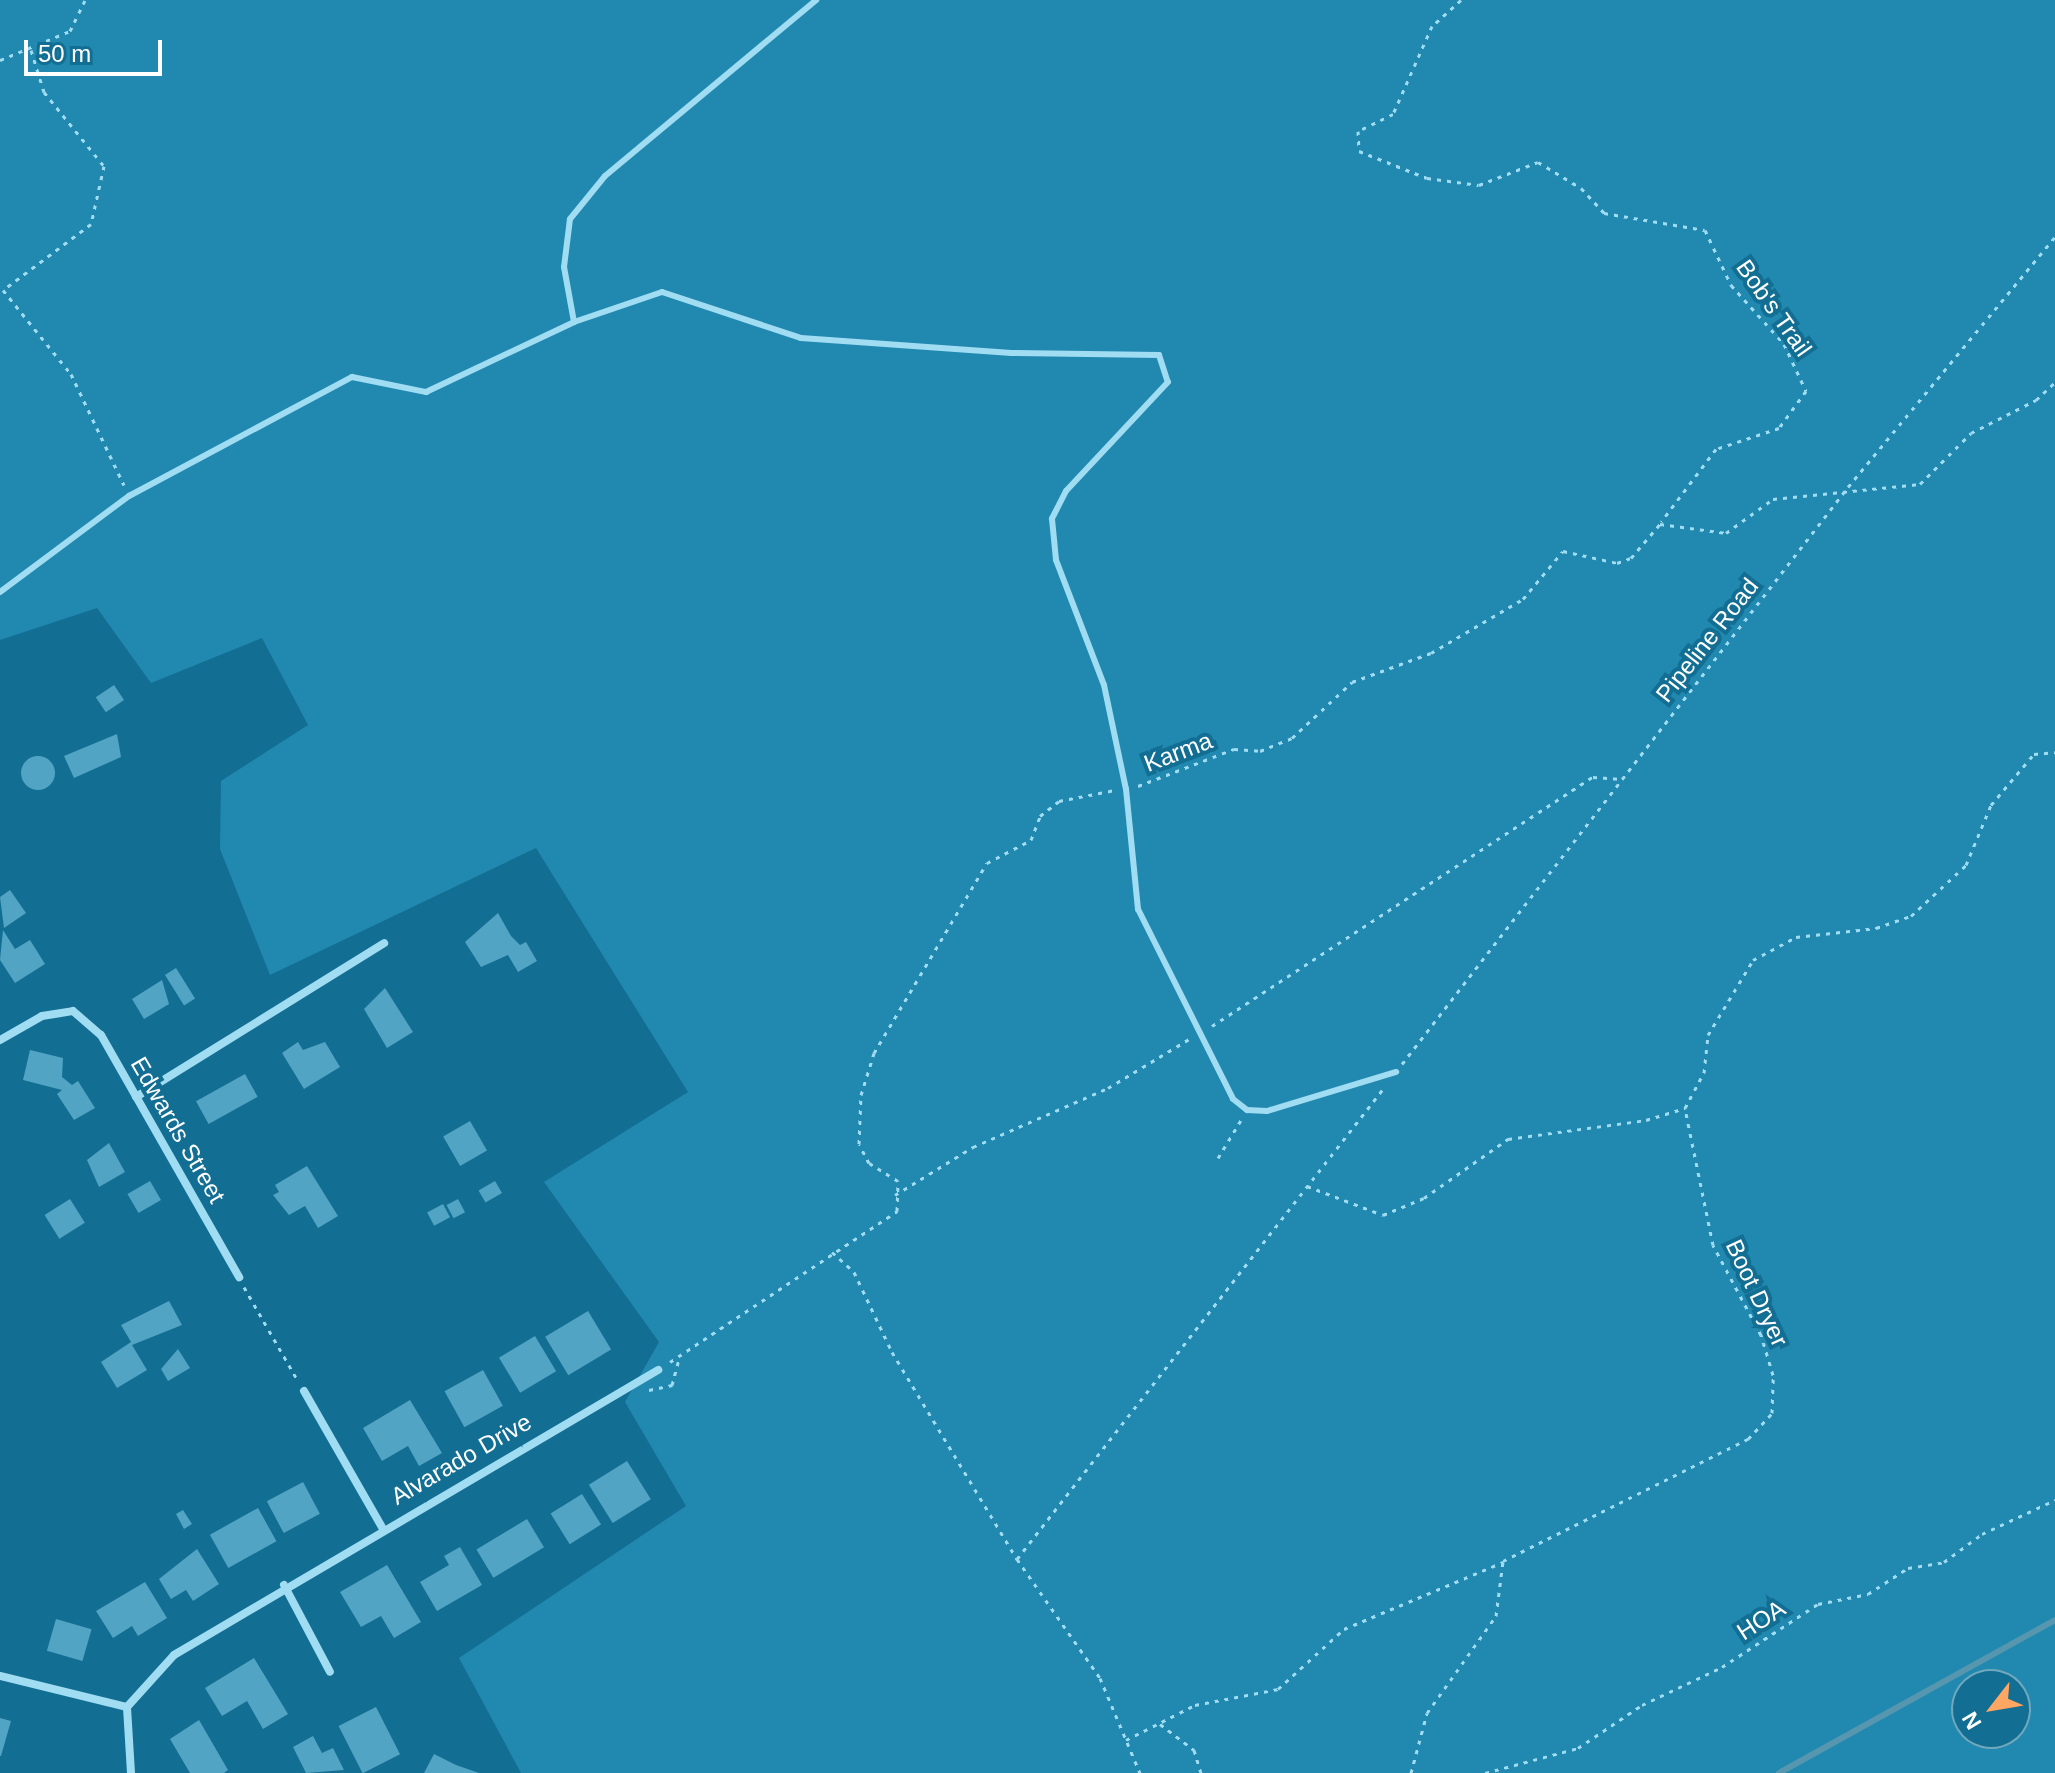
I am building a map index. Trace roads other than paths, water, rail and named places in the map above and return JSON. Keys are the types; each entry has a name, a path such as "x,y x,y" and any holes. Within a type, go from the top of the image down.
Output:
{"street":[{"path":"136,1097 384,943"},
{"name":"Edwards Street","path":"0,1040 42,1016 73,1011 101,1035 239,1277"},
{"name":"Alvarado Drive","path":"127,1707 174,1655 284,1585 658,1370"},
{"path":"304,1391 382,1527"},
{"path":"284,1585 330,1672"},
{"path":"0,1676 127,1707 131,1773"}],"lane":[{"path":"574,322 564,267 570,219 605,176 816,0"},
{"path":"0,592 129,496 352,377 426,392 574,322 662,292 801,338 1011,353 1159,355 1168,382 1066,491 1052,519 1056,560 1104,685 1126,789 1138,909 1233,1099 1247,1110 1267,1111 1396,1072"}],"waterway":[{"path":"1779,1773 2055,1620"}]}
